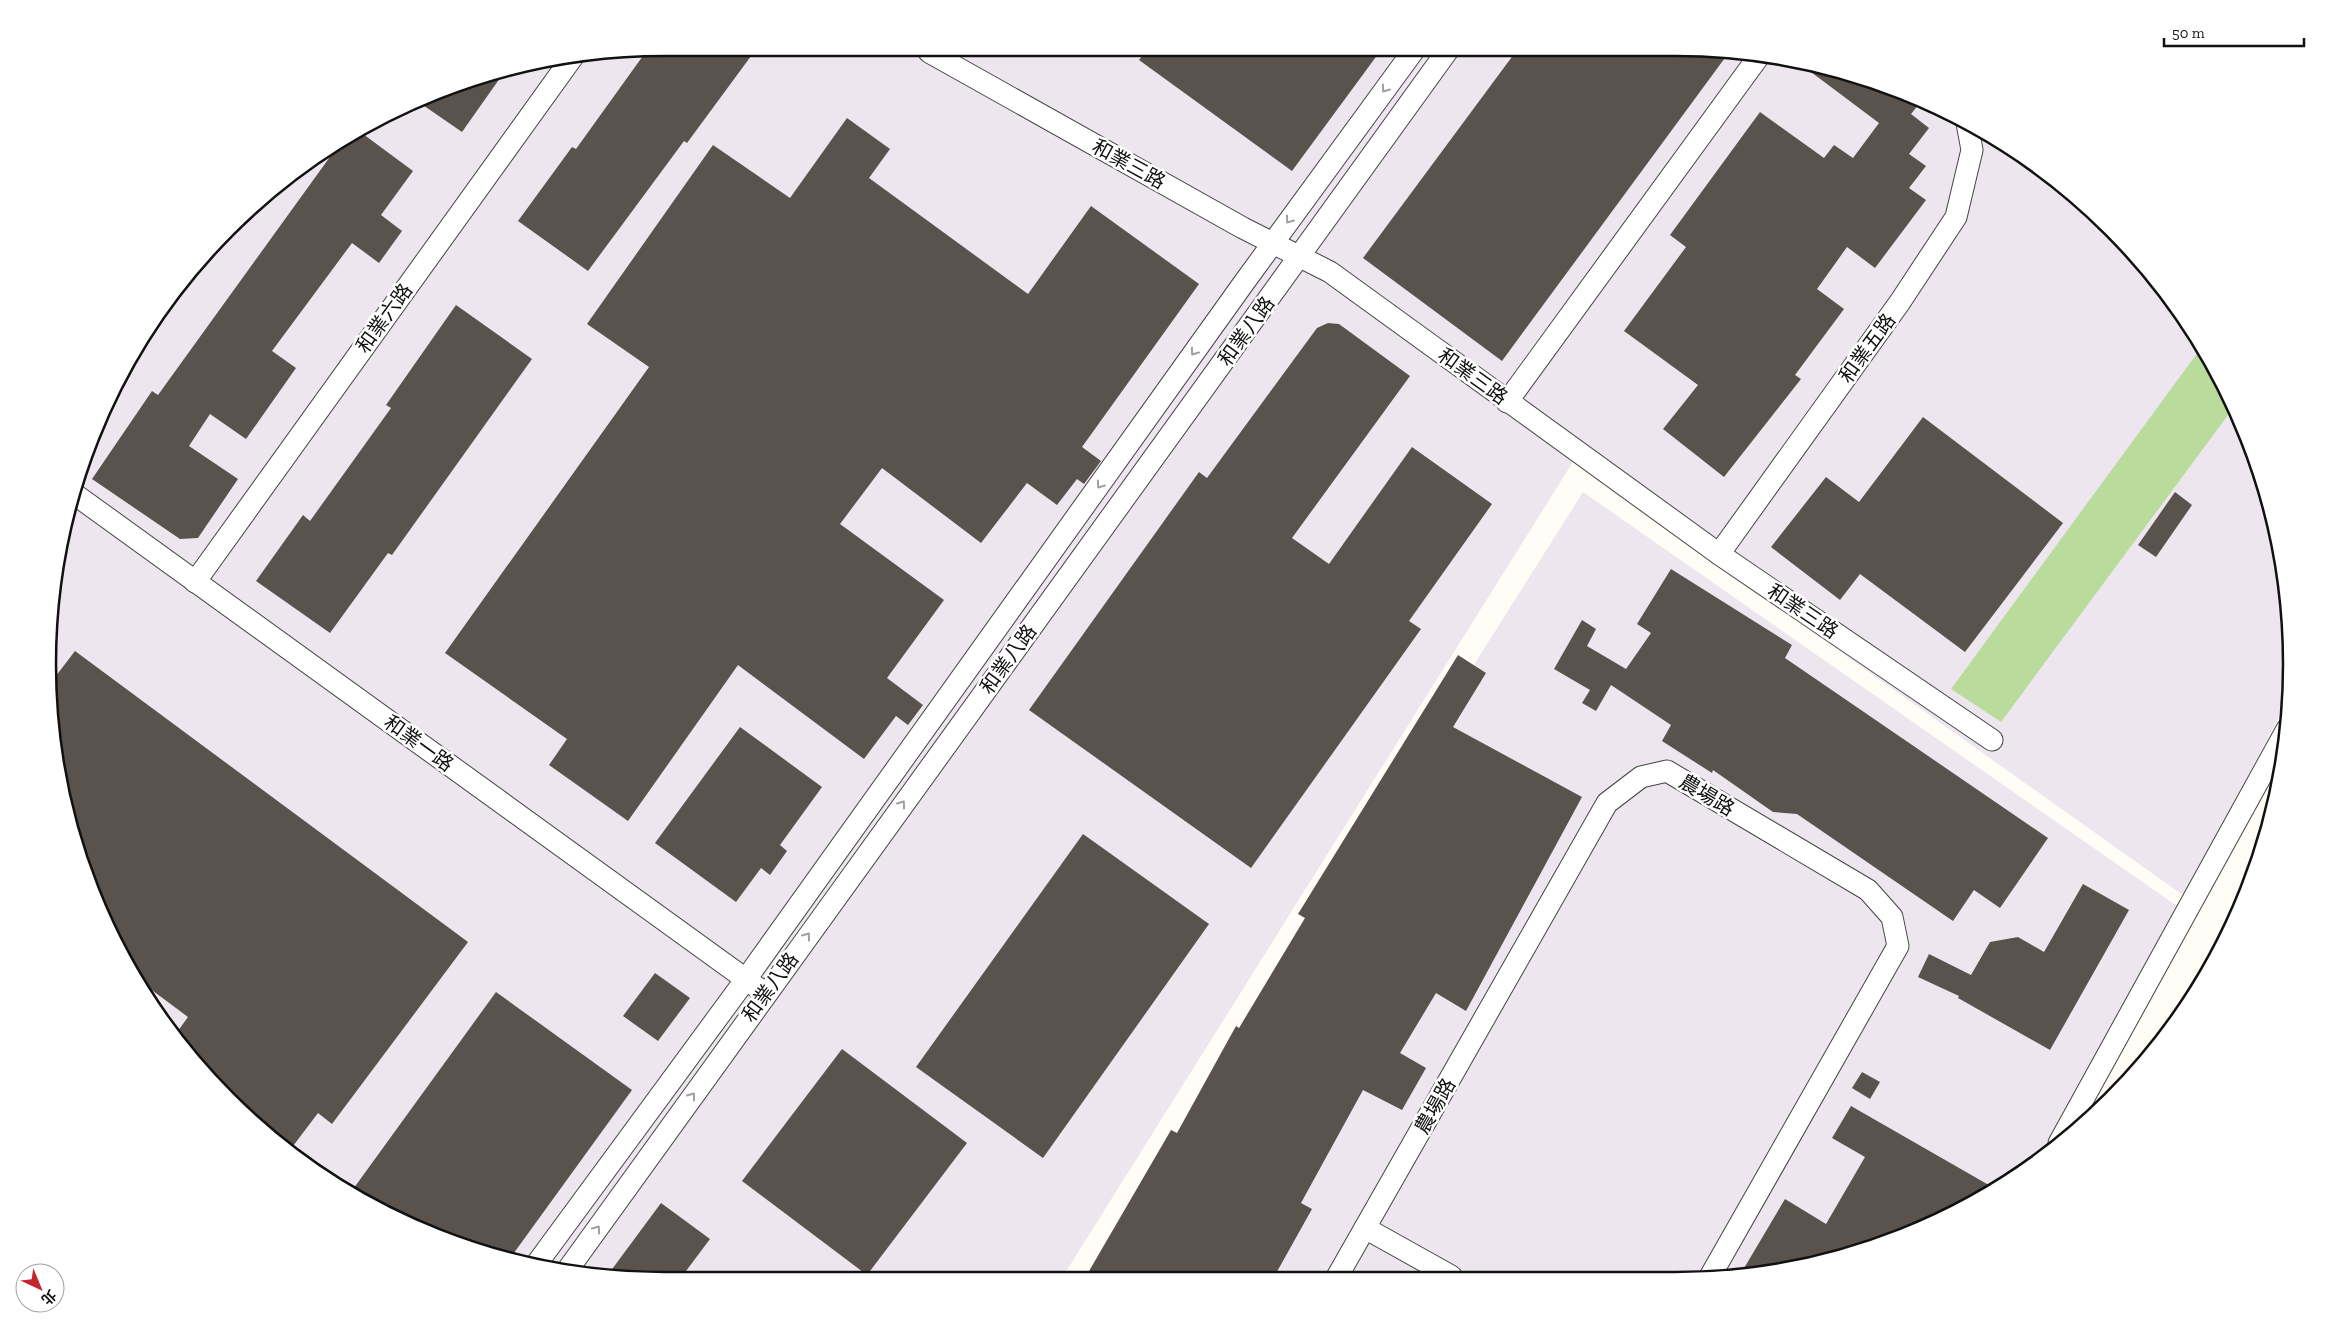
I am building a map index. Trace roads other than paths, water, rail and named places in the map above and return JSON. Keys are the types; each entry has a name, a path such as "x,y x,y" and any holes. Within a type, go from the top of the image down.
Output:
{"street":[{"name":"和業三路","path":"936,56 1273,243 1330,272 1719,554 1992,740"},
{"name":"和業八路","path":"540,1259 746,979 1273,243 1410,56"},
{"name":"和業八路","path":"571,1265 1444,56"},
{"path":"1507,402 1755,61"},
{"name":"和業六路","path":"195,582 567,64"},
{"name":"和業五路","path":"1719,554 1900,302 1956,217 1972,150 1969,132"},
{"name":"和業一路","path":"80,498 765,994"},
{"path":"2067,1128 2277,746"},
{"name":"農場路","path":"1340,1272 1607,804 1642,777 1667,771 1868,890 1892,917 1898,946 1713,1270"},
{"path":"1365,1228 1444,1272"}]}
